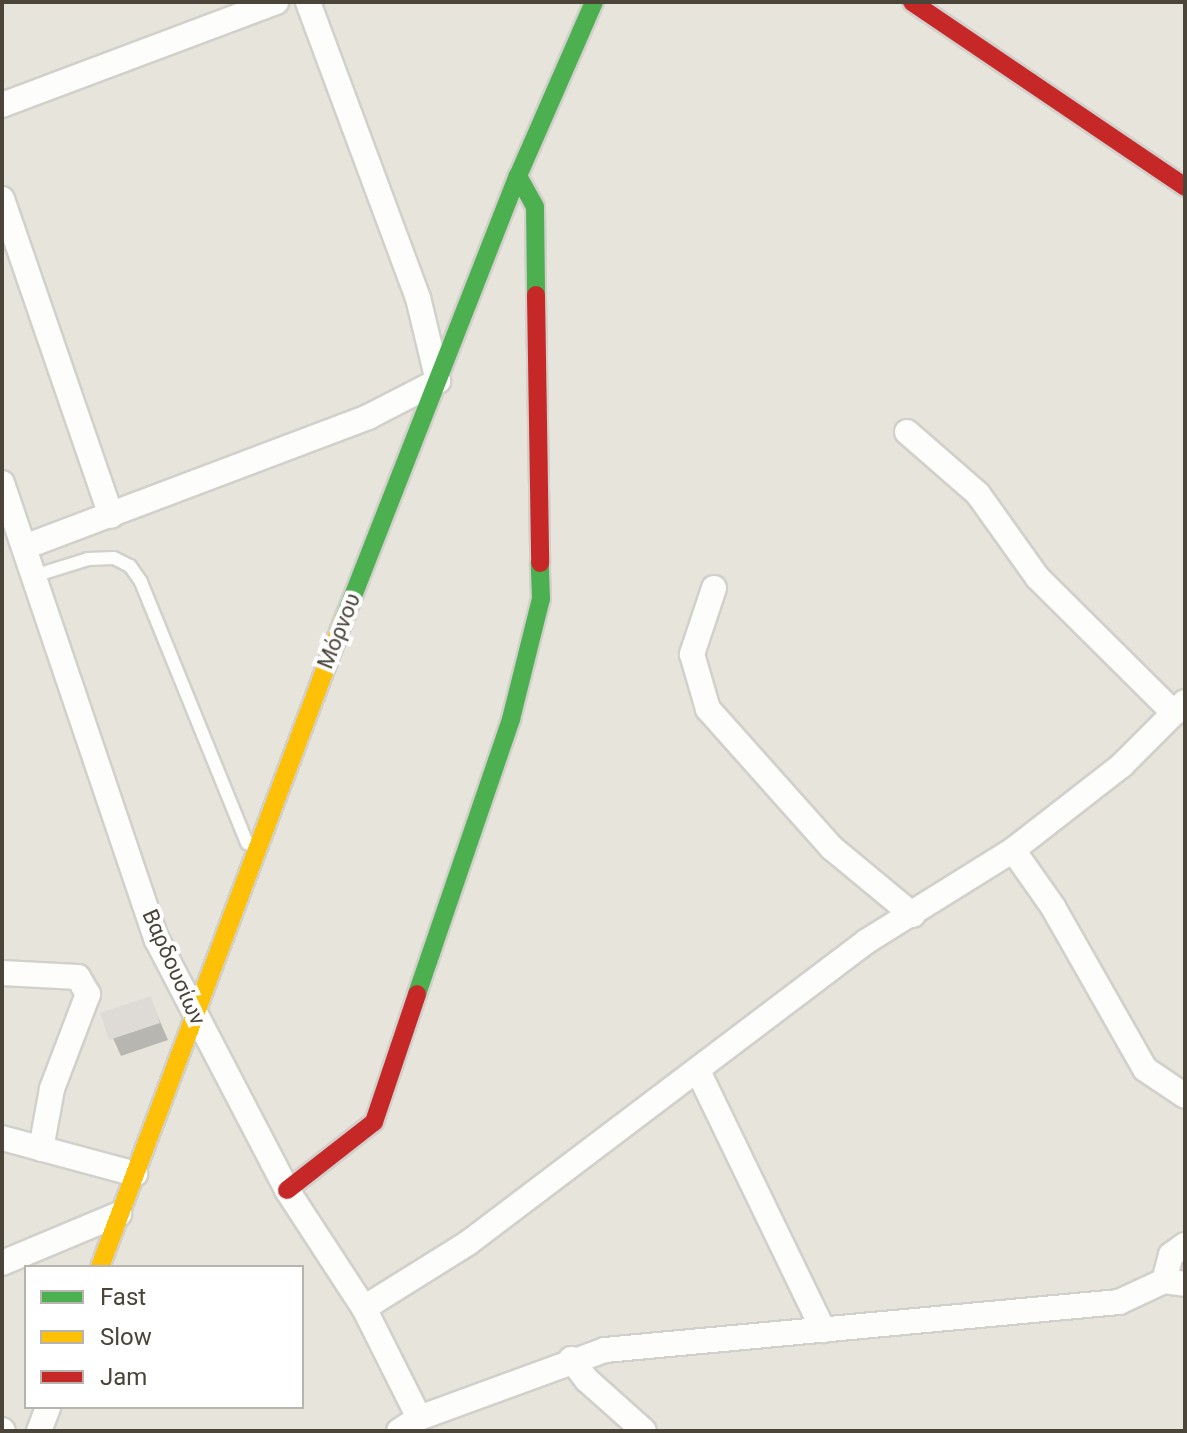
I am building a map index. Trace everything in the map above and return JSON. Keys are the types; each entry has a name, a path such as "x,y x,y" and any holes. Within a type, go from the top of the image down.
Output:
{"street":[{"path":"2,105 276,2"},
{"path":"27,546 368,417 438,381 418,298 308,2"},
{"name":"Μόρνου","path":"101,1265 252,853 518,176 594,2"},
{"path":"912,2 948,12 1185,187"},
{"path":"287,1190 345,1149 374,1122 511,719 541,599 535,207 518,176"},
{"path":"2,199 111,516"},
{"path":"364,1308 468,1243 867,941 1013,850 1122,765 1179,708 1038,578 978,494 907,432"},
{"name":"Βαρδουσίων","path":"2,483 37,575 157,940 287,1190 364,1308 409,1424"},
{"path":"714,588 692,654 708,709 832,848 913,915"},
{"path":"1013,850 1053,907 1145,1069 1185,1096"},
{"path":"2,973 78,977 88,994 52,1089 41,1149"},
{"path":"698,1071 823,1330"},
{"path":"2,1138 135,1174"},
{"path":"2,1263 119,1214"},
{"path":"409,1424 571,1359 605,1350 1119,1302 1175,1282 1171,1255 1185,1245"},
{"path":"571,1359 587,1380 644,1431"},
{"path":"39,1431 47,1409"}],"lane":[{"path":"37,575 88,559 114,558 130,566 141,582 252,853"}],"shaded area":[{"path":"2,2 1185,2 1185,1431 9,1431 2,1416"}],"building":[{"path":"151,996 160,1023 109,1040 100,1013"}],"traffic: fast":[{"path":"344,619 518,176 594,2"},
{"path":"518,176 535,207 536,295"},
{"path":"417,994 511,719 541,599 540,563"}],"traffic: slow":[{"path":"101,1265 344,619"}],"traffic: jam":[{"path":"912,2 1185,187"},
{"path":"536,295 540,563"},
{"path":"287,1190 374,1122 417,994"}]}
